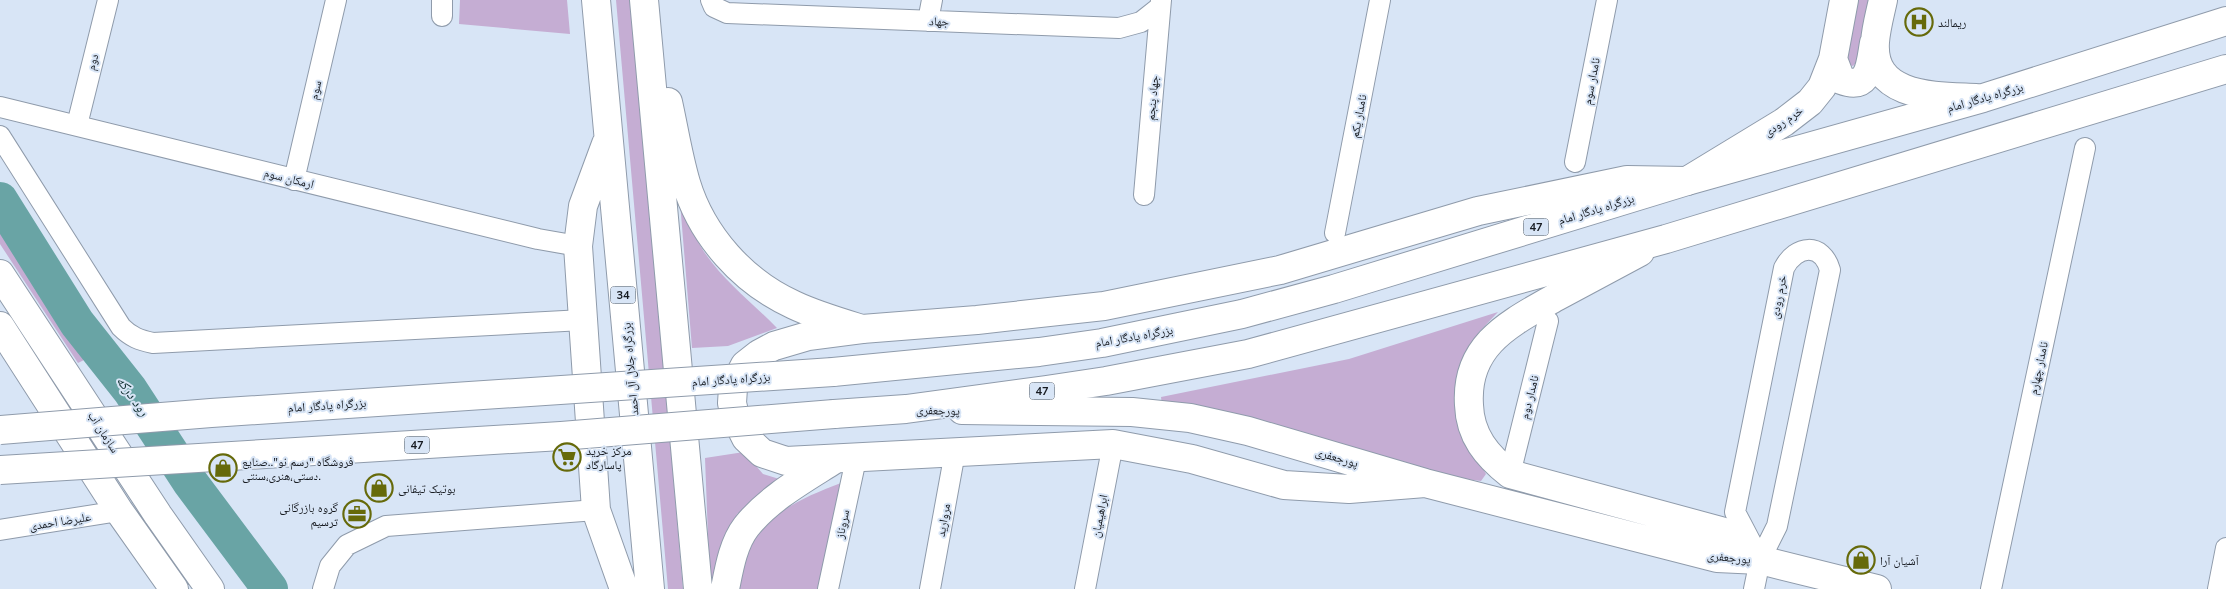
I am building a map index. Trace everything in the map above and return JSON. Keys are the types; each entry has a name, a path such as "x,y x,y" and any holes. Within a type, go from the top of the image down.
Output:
{"main road":[{"name":"بزرگراه جلال آل احمد","path":"596,0 650,589"},
{"name":"خرم رودی","path":"1687,181 1803,108 1822,87 1833,59 1844,0"},
{"path":"1833,59 1840,80 1850,84 1860,82 1867,76 1883,0"},
{"path":"645,8 687,184 698,212 712,238 732,260 771,293 810,313 862,329"},
{"path":"645,8 698,589"},
{"name":"بزرگراه یادگار امام","path":"0,430 210,413 833,372 1038,352 1120,339 1232,316 1334,289 1687,181 1983,98 2226,21"},
{"path":"1874,43 1881,69 1891,83 1906,90 1929,95 1983,98"},
{"name":"47","path":"0,470 560,436 906,409 1106,382 1248,354 1666,239 2226,69"},
{"path":"608,138 583,206 578,246 596,510 624,589"},
{"path":"1425,483 1349,489 1284,485 1192,460 1112,444 844,460 786,461 762,453 746,438 734,416 732,403 733,388 745,365 758,354 774,346 808,336 862,329 987,320 1104,306 1280,270 1478,210 1627,180 1687,181"},
{"name":"پورجعفری","path":"1666,239 1525,313 1502,330 1486,346 1476,362 1471,378 1468,394 1473,430 1484,451 1510,474 1728,533 1760,560"},
{"name":"سازمان آب","path":"2,283 210,589"},
{"path":"0,326 124,517 174,589"},
{"name":"پورجعفری","path":"906,409 1132,412 1190,418 1248,431 1425,483 1717,558 1760,560 1877,589"},
{"path":"724,589 731,560 745,528 783,493 844,460"},
{"path":"124,517 158,515"}],"street":[{"name":"دوم","path":"77,125 108,0"},
{"name":"سوم","path":"294,180 336,0"},
{"path":"928,21 932,0"},
{"name":"نامدار یکم","path":"1335,232 1380,0"},
{"name":"نامدار سوم","path":"1575,162 1607,0"},
{"name":"جهاد","path":"712,3 727,13 1119,28 1141,22 1160,3"},
{"name":"جهاد پنجم","path":"1144,195 1160,3"},
{"name":"ارمکان سوم","path":"0,107 538,239 578,246"},
{"path":"0,136 121,327 130,336 138,340 153,343 584,320"},
{"name":"نامدار چهارم","path":"1991,589 2085,148"},
{"name":"خرم‌ رودی","path":"1754,589 1760,560 1777,526 1830,270 1822,254 1811,250 1797,252 1789,259 1784,268 1735,512 1760,560"},
{"name":"نامدار دوم","path":"1510,474 1548,321"},
{"name":"ابراهیمیان","path":"1085,589 1112,444"},
{"name":"مروارید","path":"930,589 955,452"},
{"name":"سروناز","path":"828,589 844,460"},
{"path":"323,589 330,566 347,545 386,526 596,510"},
{"name":"علیرضا احمدی","path":"0,530 124,517"},
{"path":"2218,589 2226,548"}],"shaded area":[{"path":"460,0 567,0 570,34 459,24"},
{"path":"616,0 632,0 683,589 668,589"},
{"path":"1849,0 1869,0 1857,62 1853,66 1846,64"},
{"path":"679,190 686,215 696,238 713,264 777,328 728,346 692,348"},
{"path":"0,213 92,356 78,363 0,244"},
{"path":"1498,312 1479,332 1457,393 1456,412 1463,433 1486,474 1481,481 1457,478 1162,405 1161,397 1349,359"},
{"path":"744,452 763,474 789,482 737,514 714,589 710,589 705,458"},
{"path":"841,483 819,589 735,589 748,549 766,525 777,515 800,500"}],"waterway":[{"name":"رود درکه","path":"0,200 77,323 130,390 190,482 270,589"}],"place":[{"name":"ریمالند","path":"1919,22"},
{"name":"مرکز خرید پاسارگاد","path":"567,457"},
{"name":"فروشگاه \"رسم نو\"..صنایع دستی،هنری،سنتی.","path":"223,468"},
{"name":"بوتیک تیفانی","path":"379,488"},
{"name":"گروه بازرگانی ترسیم","path":"357,514"},
{"name":"آشیان آرا","path":"1861,560"}]}
